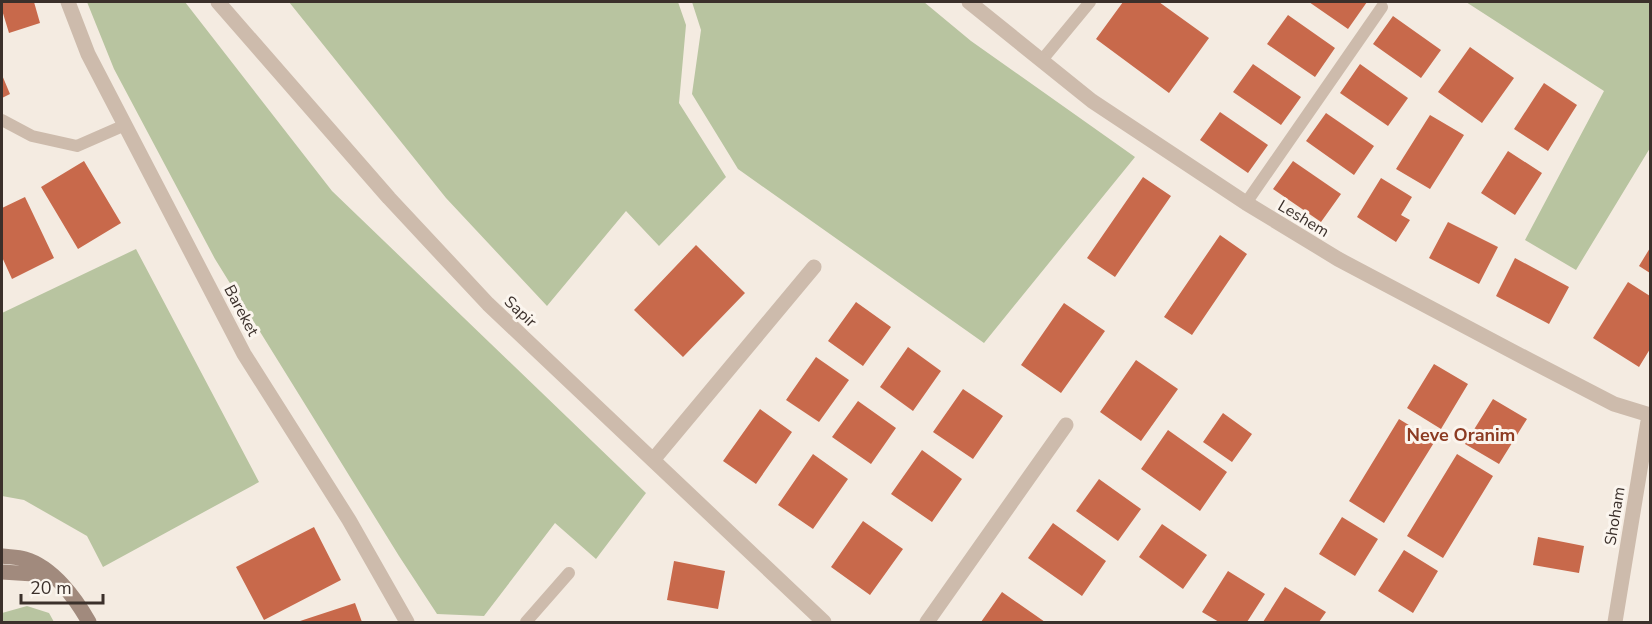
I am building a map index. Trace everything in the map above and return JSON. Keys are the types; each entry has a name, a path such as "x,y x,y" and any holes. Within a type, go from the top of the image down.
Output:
{"street":[{"name":"Bareket","path":"68,2 87,54 244,354 349,520 407,622"},
{"name":"Sapir","path":"218,2 389,198 488,304 825,622"},
{"name":"Leshem","path":"969,2 1092,101 1246,203 1338,259 1614,404 1650,415"},
{"path":"653,460 814,267"},
{"name":"Shoham","path":"1615,622 1650,415"},
{"path":"927,622 1066,425"},
{"path":"2,548 52,575 77,601 89,622"},
{"path":"2,556 27,560"},
{"path":"2,572 52,575"}],"lane":[{"path":"1042,60 1090,2"},
{"path":"1246,203 1382,7"},
{"path":"2,120 32,136 77,146 125,125"},
{"path":"526,622 569,573"}],"green space":[{"path":"87,2 185,2 332,191 646,493 596,559 555,523 484,616 437,614 215,259 114,69"},
{"path":"289,2 678,2 686,25 679,103 726,177 659,246 626,211 547,306 446,198"},
{"path":"692,2 924,2 971,41 1135,157 984,343 738,169 692,94 701,30"},
{"path":"1466,2 1650,2 1650,148 1576,270 1525,240 1604,91"},
{"path":"136,249 259,482 103,567 87,536 24,500 2,496 2,313"},
{"path":"27,606 49,613 54,622 2,622 2,613"}],"building":[{"path":"2,2 34,2 40,23 9,33"},
{"path":"1123,2 1159,2 1209,38 1169,93 1096,39"},
{"path":"1309,2 1367,2 1348,29"},
{"path":"1288,15 1335,48 1315,77 1267,44"},
{"path":"1393,16 1441,50 1421,78 1373,44"},
{"path":"1470,47 1514,78 1482,123 1438,92"},
{"path":"1253,64 1301,97 1281,125 1233,92"},
{"path":"1360,64 1408,98 1388,126 1340,93"},
{"path":"2,75 10,94 2,98"},
{"path":"1544,83 1577,105 1548,151 1514,129"},
{"path":"1220,112 1268,145 1248,173 1200,140"},
{"path":"1326,113 1374,146 1354,175 1306,141"},
{"path":"1430,115 1464,135 1430,189 1396,169"},
{"path":"1508,151 1542,173 1515,215 1481,193"},
{"path":"84,161 121,223 78,249 41,187"},
{"path":"1293,161 1341,194 1321,222 1273,189"},
{"path":"1143,177 1171,196 1115,277 1087,258"},
{"path":"1381,178 1412,197 1401,215 1410,220 1396,242 1357,217"},
{"path":"25,197 54,258 12,279 2,257 2,208"},
{"path":"1448,222 1498,247 1479,284 1429,258"},
{"path":"1220,235 1247,254 1192,335 1164,317"},
{"path":"696,245 745,293 683,357 634,310"},
{"path":"1650,248 1650,273 1639,266"},
{"path":"1515,258 1569,287 1549,324 1496,296"},
{"path":"1628,282 1650,296 1650,349 1639,367 1593,338"},
{"path":"856,302 891,327 863,366 828,341"},
{"path":"1064,303 1105,331 1061,393 1021,365"},
{"path":"908,347 941,371 913,411 880,387"},
{"path":"816,357 849,380 819,422 786,400"},
{"path":"1136,360 1178,389 1141,441 1100,412"},
{"path":"1434,364 1468,384 1441,429 1407,408"},
{"path":"963,389 1003,416 973,459 933,432"},
{"path":"1493,399 1527,419 1499,464 1465,444"},
{"path":"858,401 896,428 871,464 832,437"},
{"path":"760,409 792,432 756,484 723,461"},
{"path":"1223,413 1252,434 1232,462 1203,442"},
{"path":"1399,419 1435,441 1384,523 1349,501"},
{"path":"1168,430 1227,472 1200,511 1141,469"},
{"path":"922,450 962,479 932,522 891,494"},
{"path":"813,454 848,479 813,529 778,505"},
{"path":"1457,454 1493,476 1443,558 1407,536"},
{"path":"1099,479 1141,509 1118,541 1076,511"},
{"path":"1342,517 1378,539 1355,576 1319,554"},
{"path":"863,521 903,549 870,595 831,567"},
{"path":"1053,523 1106,561 1082,596 1028,558"},
{"path":"1162,524 1207,555 1183,589 1139,557"},
{"path":"314,527 341,580 264,620 236,567"},
{"path":"1538,537 1584,546 1579,573 1533,565"},
{"path":"1404,550 1438,571 1413,613 1378,591"},
{"path":"674,561 725,571 718,609 667,600"},
{"path":"1228,571 1265,594 1247,622 1219,622 1202,612"},
{"path":"1285,587 1326,612 1319,622 1263,622"},
{"path":"1002,592 1045,622 981,622"},
{"path":"355,603 362,622 297,622"}],"district":[{"name":"Neve Oranim","path":"1461,435"}]}
